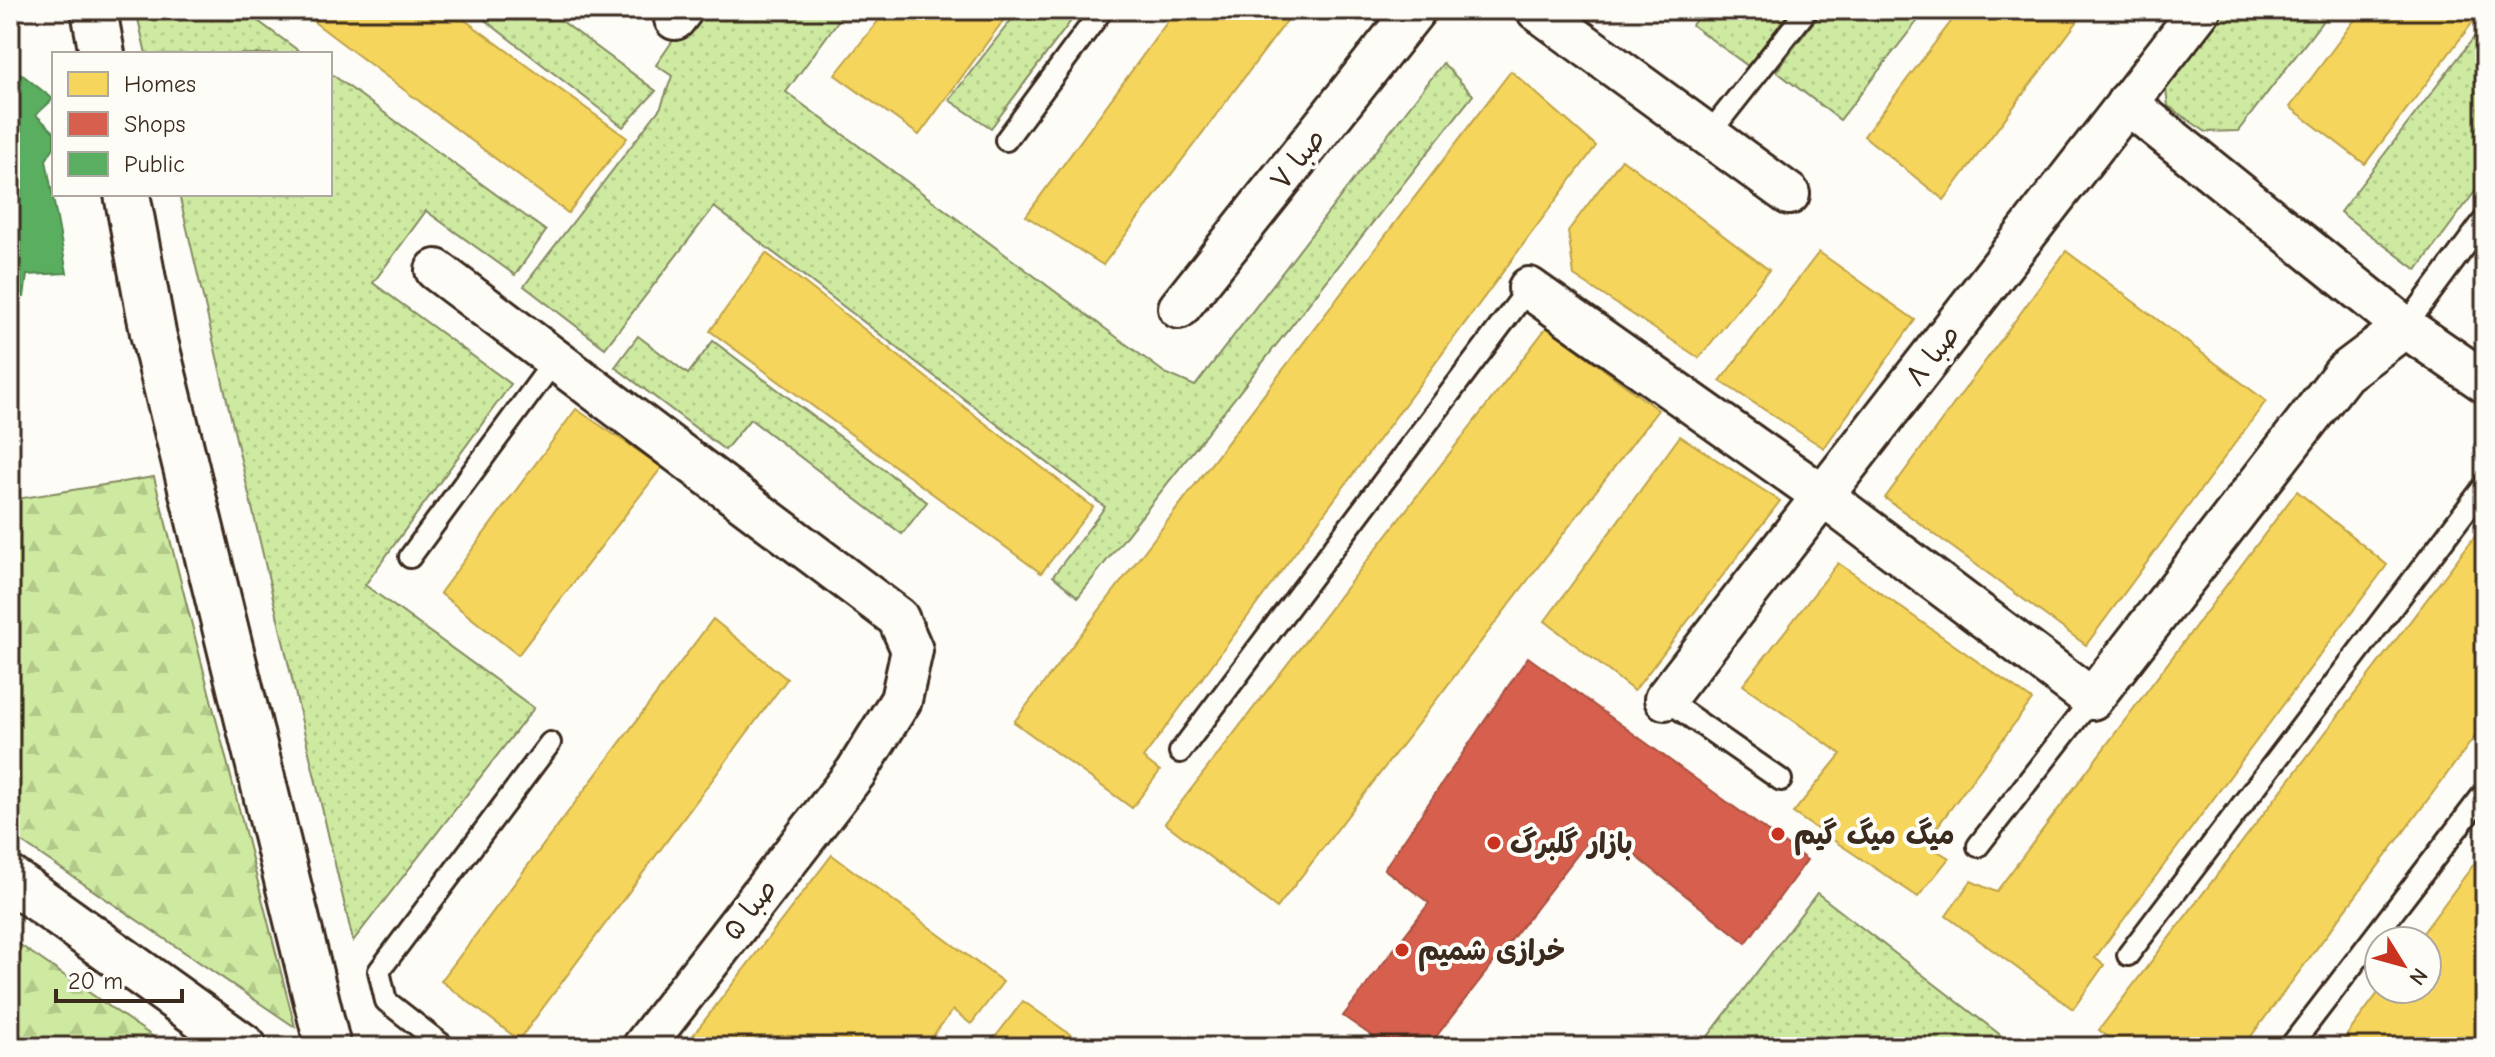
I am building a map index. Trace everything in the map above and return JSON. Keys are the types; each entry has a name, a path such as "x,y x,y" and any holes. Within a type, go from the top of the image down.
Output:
{"street":[{"path":"94,10 102,52"},
{"name":"صبا ۷","path":"1179,308 1415,10"},
{"path":"1537,10 1789,194"},
{"name":"صبا ۸","path":"1665,699 2200,10"},
{"path":"2127,103 2405,327 2485,382"},
{"path":"127,196 153,333 328,1047"},
{"name":"صبا ۵","path":"436,270 898,618 912,650 901,700 856,772 643,1047"},
{"path":"1529,288 1823,496 2092,699 2344,373 2405,327"},
{"path":"10,879 244,1047"}],"lane":[{"path":"1006,140 1102,10"},
{"path":"1709,134 1807,10"},
{"path":"2405,327 2485,219"},
{"path":"1180,752 1529,288"},
{"path":"410,557 555,360"},
{"path":"2128,955 2485,485"},
{"path":"1665,699 1781,780"},
{"path":"1978,846 2092,699"},
{"path":"445,1047 386,1001 379,971 550,743"},
{"path":"2290,1047 2485,792"}],"green space":[{"path":"136,10 243,10 300,52 146,52"},
{"path":"472,10 547,10 656,91 623,127"},
{"path":"694,10 846,10 786,92 1165,373 1195,386 1443,63 1473,95 1078,597 1053,576 1105,507 714,207 605,348 524,286 661,107 672,76 656,65"},
{"path":"1019,10 1079,10 991,128 949,100"},
{"path":"1704,10 1791,10 1748,66 1692,25"},
{"path":"1823,10 1926,10 1840,120 1776,71"},
{"path":"2213,10 2331,10 2238,131 2206,132 2168,106 2164,71"},
{"path":"2485,23 2485,178 2417,270 2340,212"},
{"path":"332,74 546,231 515,275 426,211 373,283 511,384 365,585 534,708 353,941 179,196 332,196"},
{"path":"638,336 688,374 713,341 927,502 902,534 750,419 725,450 615,367"},
{"path":"154,477 295,1027 10,834 10,500"},
{"path":"1817,893 2016,1047 1700,1047"},
{"path":"10,938 168,1047 22,1047 10,1012"}],"building: Homes":[{"path":"298,10 451,10 627,138 568,213"},
{"path":"887,10 1011,10 919,135 835,75"},
{"path":"1176,10 1295,10 1103,265 1026,216"},
{"path":"1960,10 2086,10 1944,200 1864,136"},
{"path":"2362,10 2482,10 2365,164 2290,107"},
{"path":"1511,71 1596,146 1143,758 1160,771 1132,808 1014,722"},
{"path":"1622,159 1769,270 1699,358 1574,276 1568,231"},
{"path":"2066,251 2266,401 2086,645 1885,498"},
{"path":"1819,252 1915,320 1824,448 1720,381"},
{"path":"766,253 1093,507 1041,573 710,331"},
{"path":"1547,327 1658,410 1277,908 1165,823"},
{"path":"576,409 662,467 518,655 440,593"},
{"path":"1680,436 1780,501 1634,691 1545,621"},
{"path":"2297,491 2387,565 2095,958 2104,965 2073,1009 1946,916 1971,881 1996,892"},
{"path":"2485,523 2485,723 2243,1047 2122,1047 2099,1030"},
{"path":"1838,563 2032,700 1925,843 1949,858 1918,897 1793,813 1841,754 1743,685"},
{"path":"713,619 787,679 519,1040 441,981"},
{"path":"2485,849 2485,1046 2338,1047 2369,1005 2443,1005 2443,925 2429,925"},
{"path":"832,855 1003,982 971,1024 953,1010 924,1047 684,1047"},
{"path":"1023,1001 1088,1047 1001,1047 993,1040"}],"building: Shops":[{"name":"بازار گلبرگ","path":"1528,657 1807,860 1746,943 1599,827 1428,1047 1388,1047 1343,1016 1429,903 1384,869"}],"building: Public":[{"path":"10,65 52,98 36,115 52,130 52,150 46,160 67,273 27,275 24,297 10,298"}],"place":[{"name":"میگ میگ گیم","path":"1778,834"},
{"name":"بازار گلبرگ","path":"1494,843"},
{"name":"خرازی شمیم","path":"1402,950"}]}
